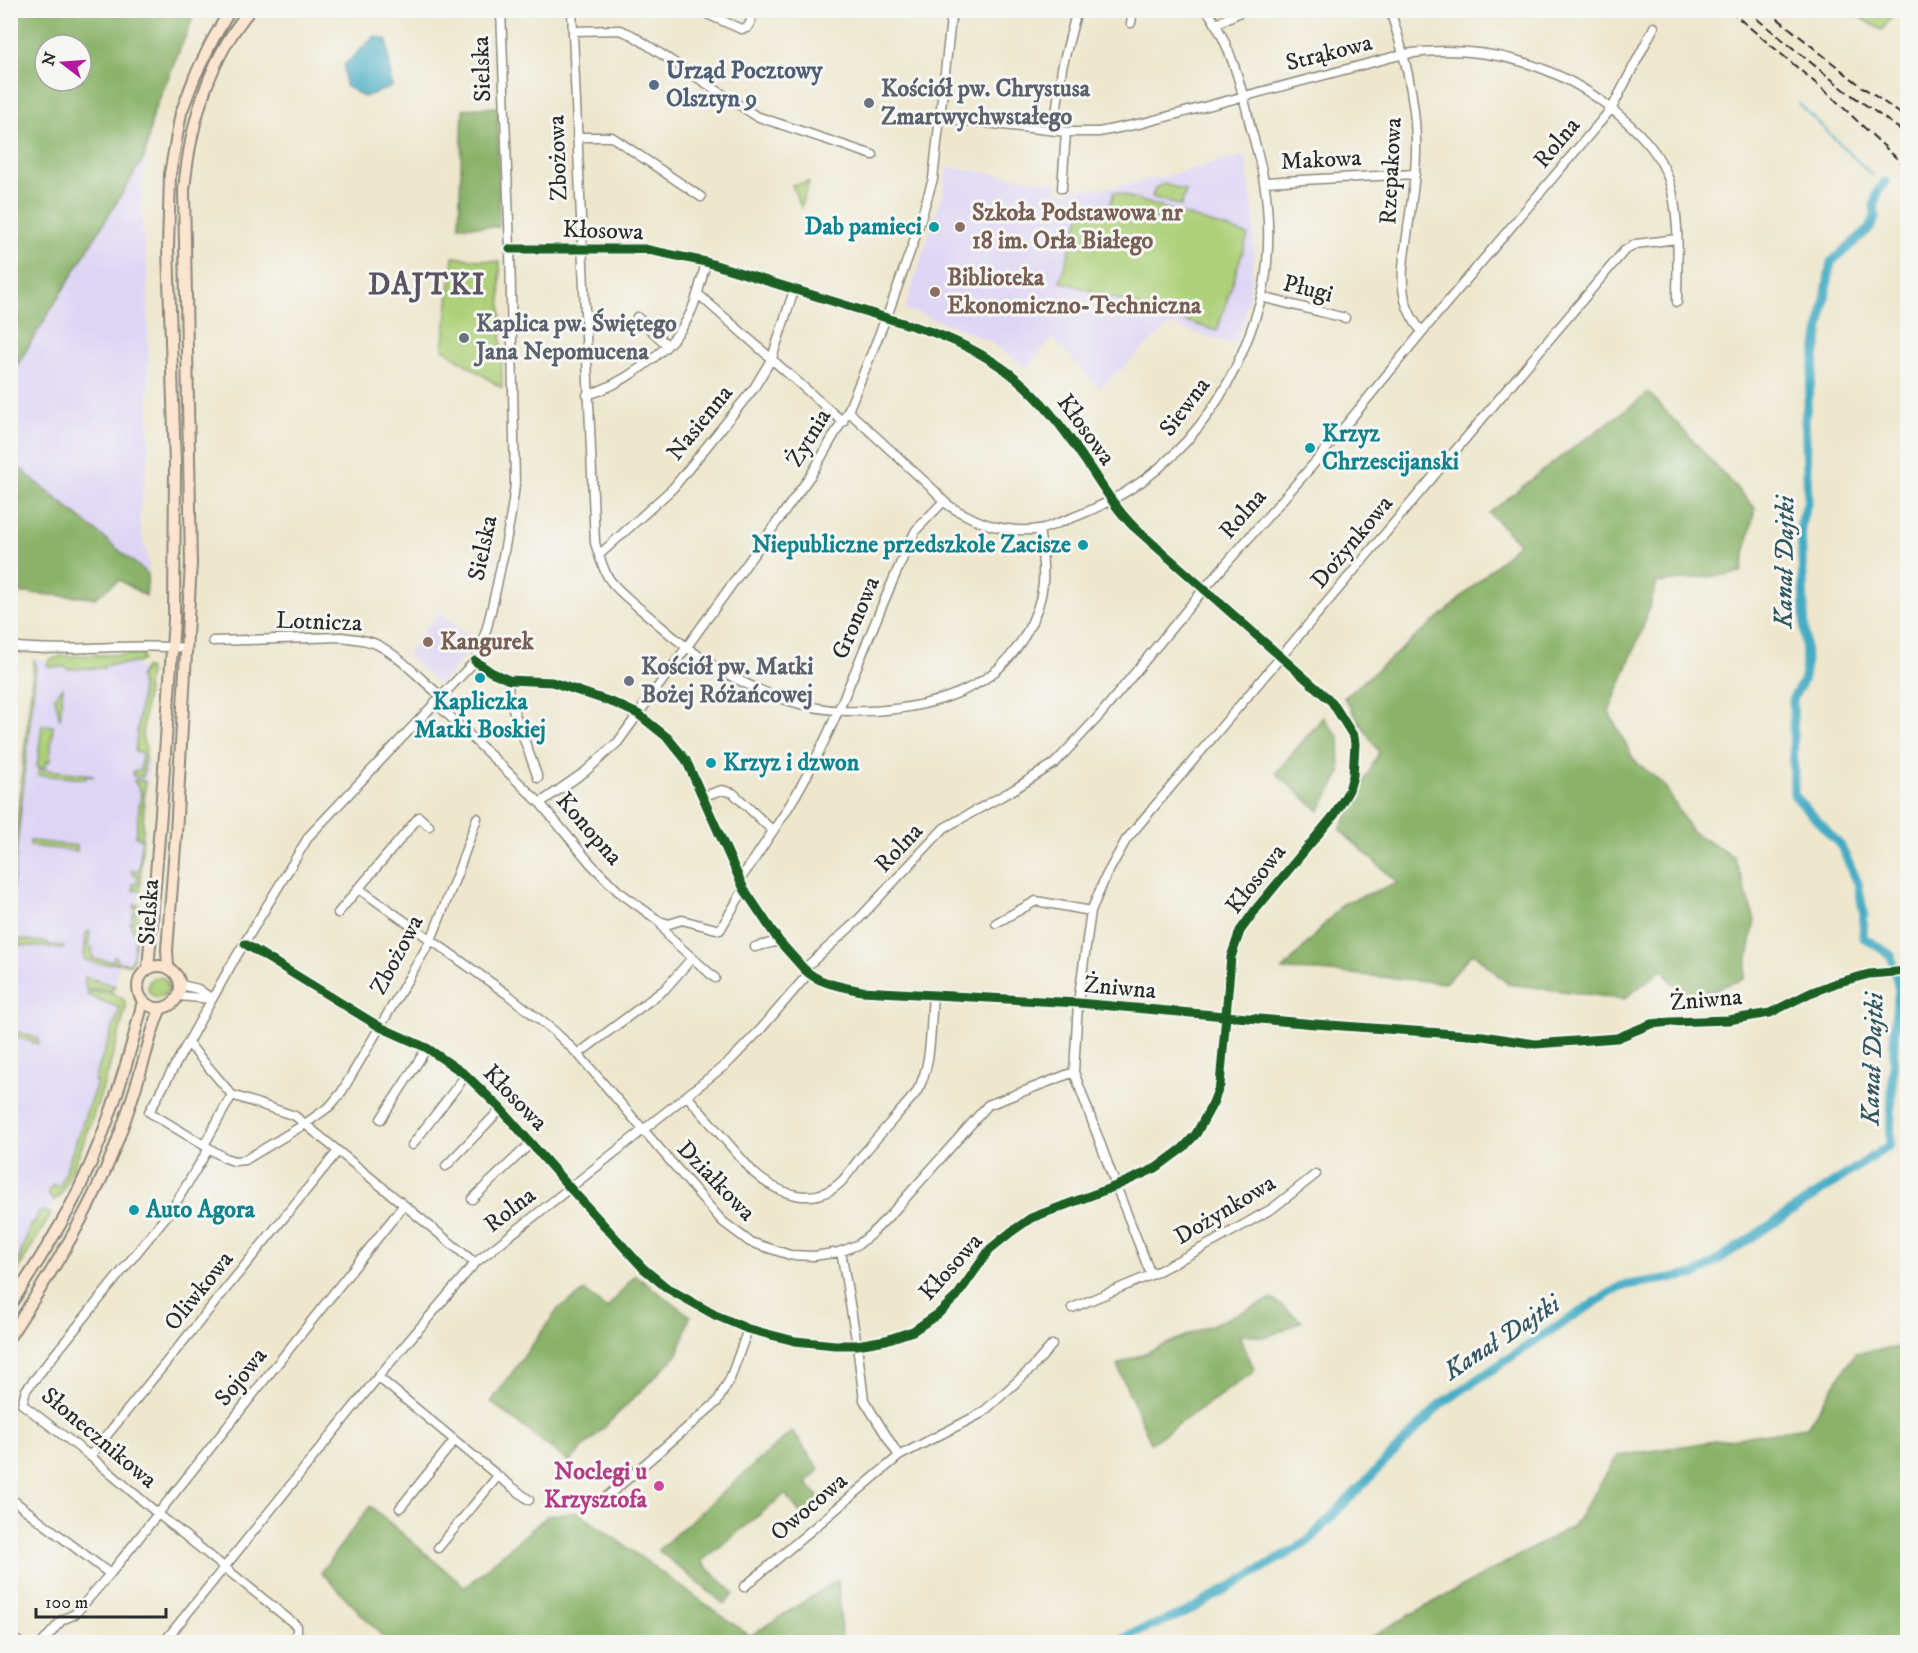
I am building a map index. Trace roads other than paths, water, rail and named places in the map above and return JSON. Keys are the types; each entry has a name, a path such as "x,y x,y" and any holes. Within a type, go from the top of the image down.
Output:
{"main road":[{"name":"Sielska","path":"148,969 166,743 175,551 175,464 168,248 170,174 182,113 195,75 230,10"},
{"name":"Sielska","path":"168,967 167,950 187,648 191,520 184,190 187,159 196,117 212,71 250,10"},
{"name":"Sielska","path":"10,1305 58,1229 85,1176 118,1094 143,1001 138,983 143,973 161,965 168,967 177,974 180,990"},
{"path":"143,1001 160,1008 171,1005 180,990"},
{"path":"10,1336 58,1260 99,1184 132,1101 160,1008"}],"street":[{"name":"Sielska","path":"149,1112 212,999 309,836 475,661 482,645 500,571 512,512 515,483 510,249 501,10"},
{"name":"Zbożowa","path":"572,10 595,543 609,580 686,648 752,687 801,704 839,710 901,708 927,703 960,692 989,676 1009,656 1025,635 1036,612 1042,585 1043,556 1039,530"},
{"path":"698,10 741,29 747,28 751,21 752,10"},
{"name":"Żytnia","path":"540,803 586,771 618,742 811,475 843,422 886,318 915,238 933,178 952,10"},
{"path":"1054,130 1062,68 1077,10"},
{"path":"1131,23 1133,10"},
{"name":"Siewna","path":"848,411 936,492 943,502 972,519 1014,530 1039,530 1127,493 1159,468 1200,426 1222,394 1238,363 1261,297 1268,232 1264,182 1244,95 1233,62 1207,10"},
{"path":"1216,24 1244,10"},
{"name":"Rzepakowa","path":"1390,10 1404,54 1413,97 1416,140 1415,174 1403,276 1405,300 1412,320 1422,332"},
{"name":"Rolna","path":"164,1642 378,1377 475,1263 729,1062 753,1037 806,972 944,828 1013,790 1055,763 1107,706 1204,589 1318,459 1422,332 1612,108 1654,27"},
{"path":"573,31 620,30 632,35 756,116 873,155"},
{"name":"Strąkowa","path":"940,118 1066,132 1099,132 1143,123 1404,54 1457,50 1518,60 1568,78 1591,92 1644,137 1661,162 1675,203 1677,302"},
{"path":"1062,188 1066,132"},
{"path":"577,137 612,137 701,197"},
{"name":"Makowa","path":"1264,182 1415,174"},
{"name":"Dożynkowa","path":"1151,1275 1074,1071 1078,1003 1091,911 1106,876 1126,840 1624,251 1636,244 1677,238"},
{"name":"Kłosowa","path":"245,944 380,1027 427,1048 466,1075 501,1109 643,1268 667,1288 715,1315 748,1329 795,1341 835,1345 886,1340 913,1331 938,1314 957,1296 990,1250 1031,1218 1116,1186 1156,1168 1183,1148 1196,1134 1214,1103 1220,1085 1232,957 1240,931 1335,814 1349,790 1353,776 1354,737 1332,702 1134,527 1112,501 1048,408 1018,379 996,362 967,345 932,332 706,262 644,249 510,249"},
{"path":"587,396 607,390 634,372 667,345 682,329 698,294 706,262"},
{"name":"Nasienna","path":"599,555 673,488 753,388 772,358 794,290"},
{"path":"698,294 843,422"},
{"name":"Pługi","path":"1261,297 1345,318"},
{"path":"637,317 667,345"},
{"name":"Gronowa","path":"740,879 751,866 818,756 916,530 943,502"},
{"name":"Lotnicza","path":"213,642 341,637 362,640 378,645 391,654 438,699"},
{"path":"10,646 54,650 187,648"},
{"name":"Żniwna","path":"475,661 509,680 552,682 638,714 668,738 686,760 704,795 744,889 779,941 806,972 831,985 862,991 1078,1003 1226,1017 1483,1036 1535,1044 1617,1038 1652,1024 1728,1020 1770,1013 1836,983 1869,974 1908,971"},
{"path":"509,680 508,694 538,778"},
{"name":"Konopna","path":"438,699 540,803 591,864 618,891 659,921 670,938 716,978"},
{"path":"704,795 722,790 733,793 772,831"},
{"path":"338,913 419,817 429,826"},
{"name":"Zbożowa","path":"149,1112 225,1158 234,1161 245,1160 330,1106 341,1093 431,940 477,818"},
{"name":"Działkowa","path":"358,888 507,994 554,1031 578,1054 722,1221 750,1242 790,1255 814,1256 841,1251 859,1244 893,1212 988,1105 1074,1071"},
{"path":"659,921 669,924 682,920 720,930 744,889"},
{"path":"996,923 1036,901 1091,911"},
{"path":"755,947 779,941"},
{"path":"578,1054 665,989 692,958"},
{"path":"180,990 212,999"},
{"path":"687,1096 764,1182 777,1190 799,1196 823,1194 841,1182 916,1093 927,1066 933,996"},
{"path":"188,1043 232,1095 295,1116 475,1263"},
{"path":"381,1119 427,1048"},
{"path":"412,1145 466,1075"},
{"name":"Słonecznikowa","path":"225,1567 90,1456 22,1404 26,1390 172,1209 232,1095"},
{"path":"446,1166 501,1109"},
{"path":"472,1199 531,1143"},
{"name":"Oliwkowa","path":"90,1456 338,1151"},
{"name":"Dożynkowa","path":"1072,1308 1151,1275 1215,1241 1273,1208 1316,1174"},
{"name":"Sojowa","path":"43,1642 62,1620 75,1614 110,1574 403,1206"},
{"path":"841,1251 864,1400 899,1456"},
{"path":"604,1498 701,1418 717,1402 730,1379 748,1329"},
{"name":"Owocowa","path":"744,1587 899,1456 982,1413 1032,1368 1052,1345"},
{"path":"378,1377 529,1500"},
{"path":"400,1508 454,1441"},
{"path":"438,1548 498,1476"},
{"path":"10,1498 110,1574"},
{"path":"225,1567 297,1626 297,1635 292,1642"},
{"path":"10,1632 19,1642"}],"water":[{"path":"375,36 387,40 392,87 364,97 345,86 344,65"}],"waterway":[{"path":"1798,103 1872,175"},
{"name":"Kanał Dajtki","path":"1119,1642 1136,1632 1187,1612 1307,1542 1441,1404 1545,1334 1621,1286 1697,1274 1890,1145 1895,1017 1899,990 1891,955 1863,937 1864,915 1858,883 1841,846 1794,795 1793,698 1801,685 1806,664 1801,524 1808,500 1805,418 1831,262 1870,228 1875,217 1874,205 1878,191 1885,182"}],"railway":[{"path":"1729,10 1831,96 1908,169"},
{"path":"1746,10 1846,91 1908,135"},
{"path":"1767,10 1861,86 1908,119"}],"place":[{"name":"Urząd Pocztowy Olsztyn 9","path":"654,85"},
{"name":"Kościół pw. Chrystusa Zmartwychwstałego","path":"869,103"},
{"name":"Dab pamieci","path":"934,227"},
{"name":"Szkoła Podstawowa nr 18 im. Orła Białego","path":"960,227"},
{"name":"Biblioteka Ekonomiczno-Techniczna","path":"935,292"},
{"name":"Kaplica pw. Świętego Jana Nepomucena","path":"464,338"},
{"name":"Krzyz Chrzescijanski","path":"1310,448"},
{"name":"Niepubliczne przedszkole Zacisze","path":"1083,545"},
{"name":"Kangurek","path":"428,642"},
{"name":"Kapliczka Matki Boskiej","path":"480,678"},
{"name":"Kościół pw. Matki Bożej Różańcowej","path":"629,681"},
{"name":"Krzyz i dzwon","path":"711,763"},
{"name":"Auto Agora","path":"134,1210"},
{"name":"Noclegi u Krzysztofa","path":"659,1486"}],"district":[{"name":"DAJTKI","path":"427,285"}]}
